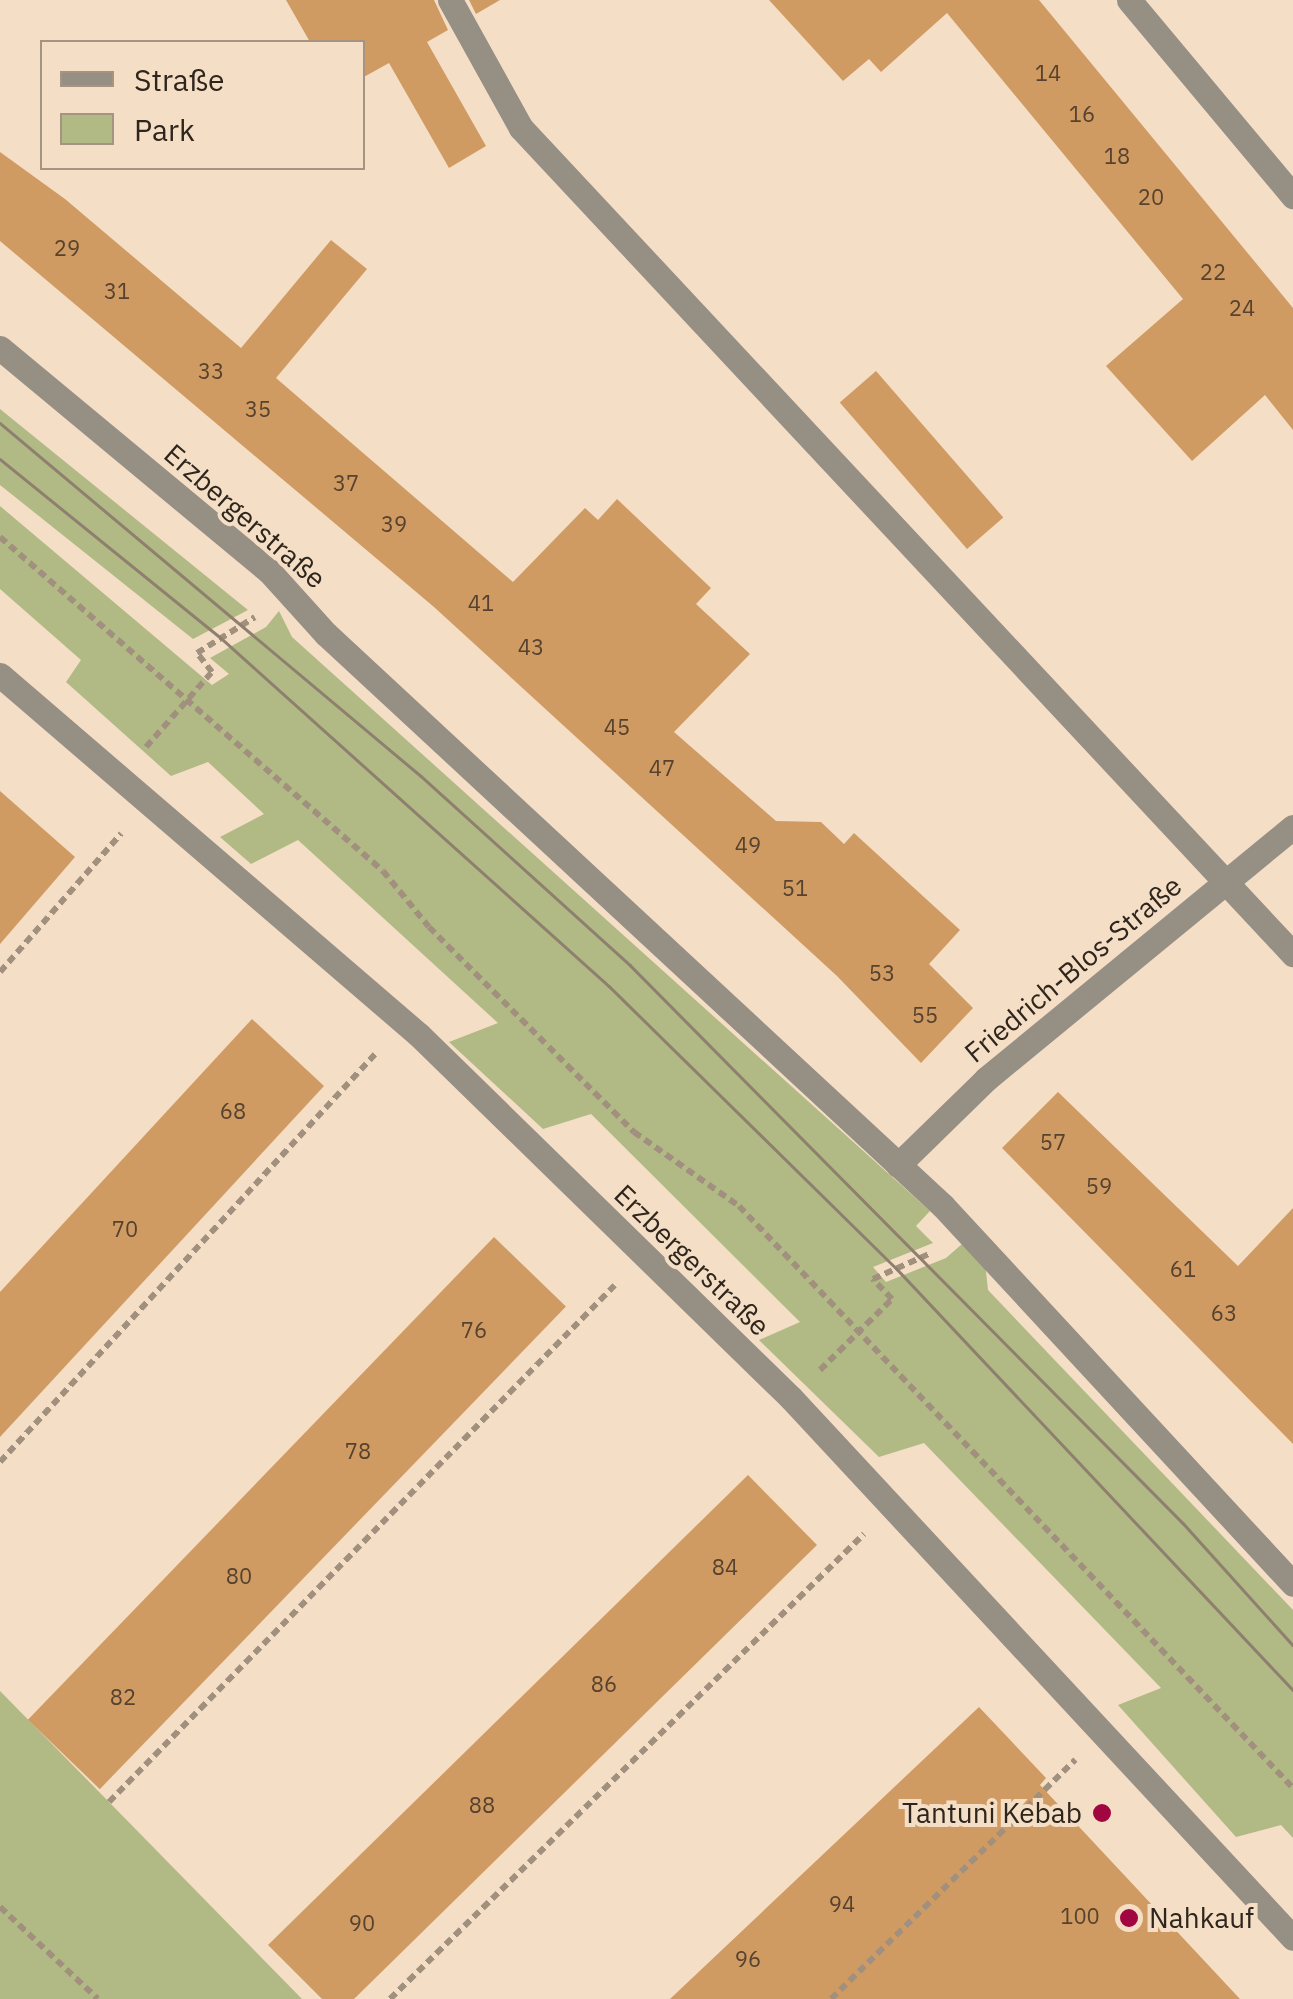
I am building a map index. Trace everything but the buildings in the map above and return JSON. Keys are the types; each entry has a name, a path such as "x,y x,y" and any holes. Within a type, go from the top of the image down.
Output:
{"street":[{"path":"450,0 521,128 1293,954"},
{"path":"1129,0 1293,196"},
{"name":"Erzbergerstraße","path":"0,348 269,571 326,634 943,1206 1293,1584"},
{"name":"Erzbergerstraße","path":"0,674 122,774 419,1034 791,1398 1293,1938"},
{"name":"Friedrich-Blos-Straße","path":"898,1165 986,1080 1293,827"}],"path":[{"path":"0,538 185,703 383,871 429,928 634,1132 738,1206 858,1334 1068,1546 1293,1788"},
{"path":"122,774 212,672 197,652 267,607 250,594 269,571"},
{"path":"0,972 128,825"},
{"path":"0,1462 382,1047"},
{"path":"791,1398 892,1300 873,1279 948,1244 928,1223 943,1206"},
{"path":"109,1802 620,1281"},
{"path":"390,1999 872,1526"},
{"path":"831,1999 1086,1749"},
{"path":"0,1906 98,1999"}],"green space":[{"path":"0,409 248,610 193,639 0,485"},
{"path":"0,506 212,685 229,674 210,658 266,627 279,611 292,637 930,1211 916,1226 933,1243 873,1267 886,1282 946,1258 962,1244 985,1262 988,1290 1293,1610 1293,1838 1281,1825 1236,1837 1118,1705 1161,1688 924,1443 879,1457 759,1340 800,1322 591,1114 543,1129 449,1042 498,1023 298,840 251,864 220,837 264,814 208,762 171,776 66,682 81,660 0,589"},
{"path":"0,1691 109,1802 302,1999 0,1999"}],"tram line":[{"path":"0,423 421,776 630,965 1183,1523 1293,1645"},
{"path":"0,459 221,638 609,986 897,1269 1293,1690"}],"place":[{"name":"Tantuni Kebab","path":"1102,1813"},
{"name":"Nahkauf","path":"1129,1918"}]}
